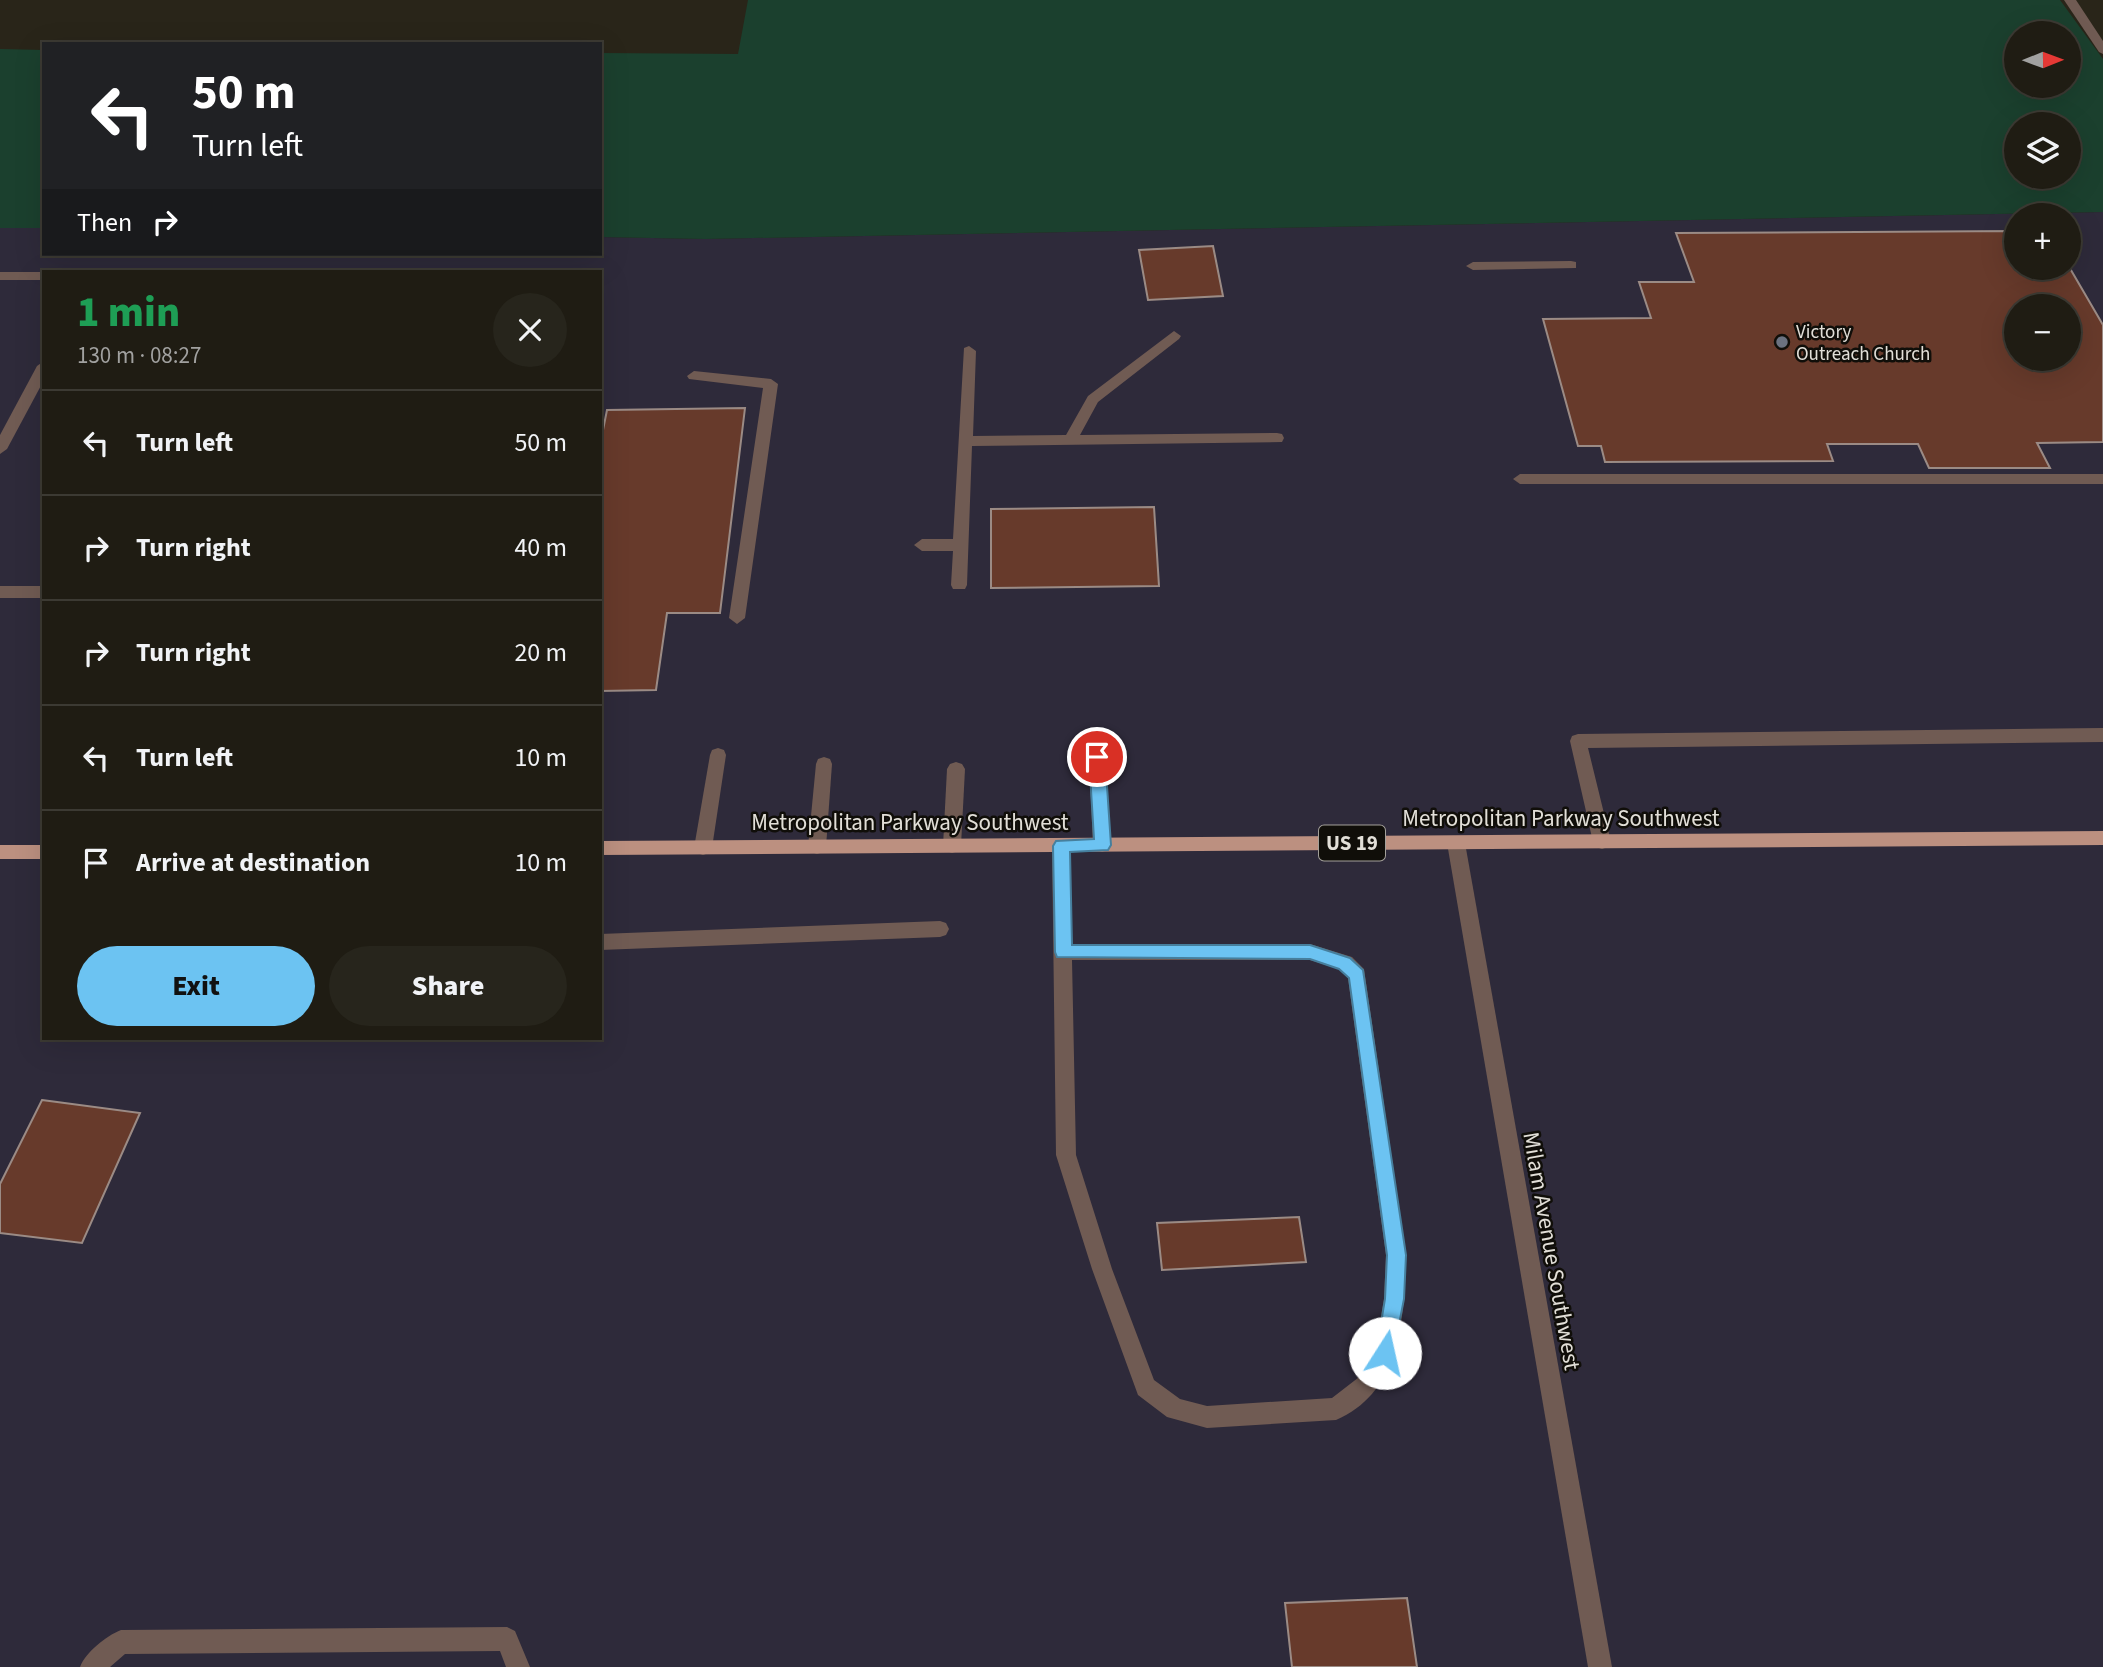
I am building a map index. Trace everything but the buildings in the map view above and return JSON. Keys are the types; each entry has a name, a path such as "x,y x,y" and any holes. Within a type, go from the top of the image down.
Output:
{"main road":[{"name":"Metropolitan Parkway Southwest","path":"602,848 2103,838"},
{"path":"0,852 42,852"}],"street":[{"path":"2070,0 2103,50"},
{"path":"1473,265 1571,265"},
{"path":"0,276 42,276"},
{"path":"1070,440 1093,399 1174,336"},
{"path":"959,585 969,351"},
{"path":"0,449 7,420 42,369"},
{"path":"695,376 771,384 737,618"},
{"path":"965,442 1277,438"},
{"path":"1520,479 2103,479"},
{"path":"922,545 960,545"},
{"path":"0,592 42,592"},
{"path":"1602,842 1578,741 2103,735"},
{"path":"703,848 718,755"},
{"path":"1097,757 1102,845"},
{"path":"817,847 824,764"},
{"path":"952,846 956,769"},
{"name":"Milam Avenue Southwest","path":"1456,843 1600,1667"},
{"path":"1061,846 1066,1155 1102,1269 1146,1387 1175,1409 1207,1417 1336,1409 1371,1382 1385,1353 1394,1299 1396,1255 1357,975 1345,963 1310,952 1063,952"},
{"path":"602,942 940,929"},
{"path":"93,1667 121,1642 494,1639 507,1639 518,1667"}],"shaded area":[{"path":"2081,212 2103,212 2103,1667 0,1667 0,228 42,228 42,256 602,256 602,237 705,239 2004,214 2004,280 2081,280"}],"green space":[{"path":"748,0 2060,0 2075,21 2004,21 2004,98 2081,98 2081,29 2103,59 2103,212 2081,212 2081,203 2004,203 2004,214 705,239 602,237 602,53 738,54"},
{"path":"0,49 42,50 42,228 0,228"}],"place":[{"name":"Victory Outreach Church","path":"1782,342"}],"route":[{"path":"1097,757 1102,845 1061,846 1063,952 1310,952 1345,963 1357,975 1396,1255 1394,1299 1385,1353"}]}
